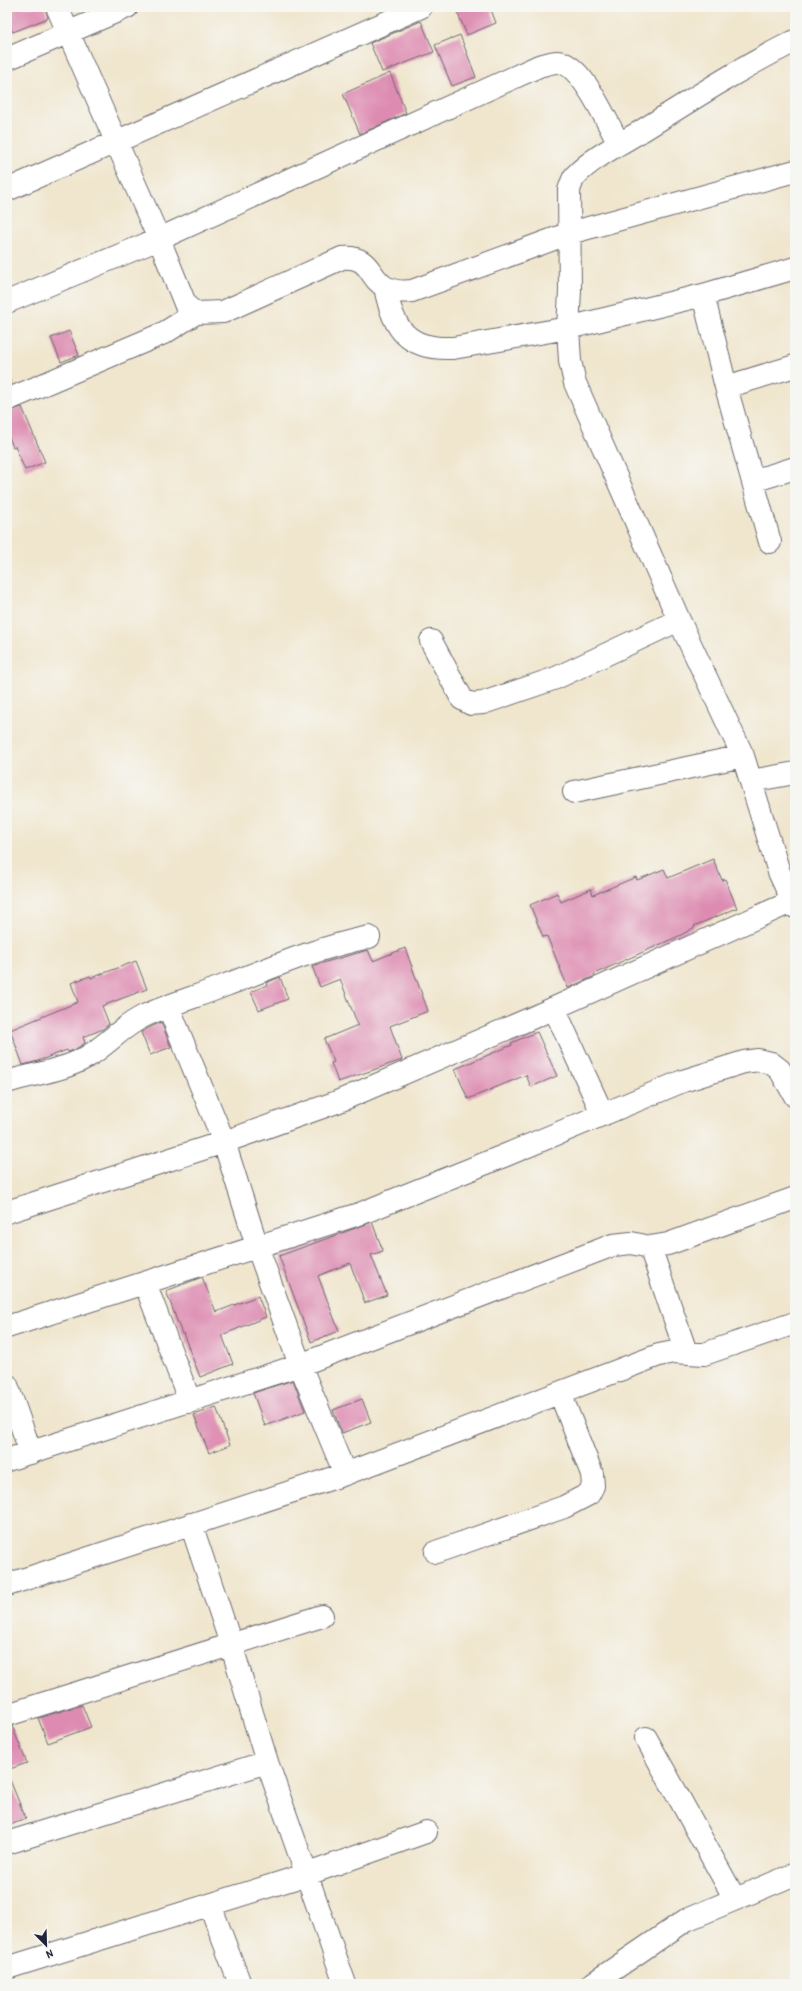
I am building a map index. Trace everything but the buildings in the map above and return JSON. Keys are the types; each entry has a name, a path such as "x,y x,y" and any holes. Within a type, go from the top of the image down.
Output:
{"street":[{"path":"57,7 159,239 186,306 196,314"},
{"path":"7,59 127,7"},
{"path":"7,190 421,7"},
{"path":"7,1212 224,1142 337,1102 793,905 779,872 743,756 679,620 575,383 570,361 568,328 570,290 569,190 573,178 583,169 619,144 751,63 795,41"},
{"path":"7,302 159,239 539,66 557,62 570,66 582,79 619,144"},
{"path":"7,400 164,333 196,314 223,312 342,258 350,257 360,259 385,287 399,292 412,292 570,233 795,171"},
{"path":"385,287 394,320 406,336 419,345 453,348 568,328 703,295 795,268"},
{"path":"703,295 726,387 770,542"},
{"path":"726,387 795,366"},
{"path":"753,480 795,468"},
{"path":"431,641 462,699 471,704 483,703 556,678 679,620"},
{"path":"574,792 743,756"},
{"path":"752,781 795,773"},
{"path":"7,1082 69,1065 83,1059 101,1048 130,1023 168,1006 288,960 346,942 369,937"},
{"path":"168,1006 224,1142 257,1246 300,1365 345,1474"},
{"path":"554,1008 603,1115"},
{"path":"7,1327 362,1213 683,1081 744,1062 758,1060 771,1063 780,1070 795,1096"},
{"path":"7,1460 190,1402 300,1365 606,1247 631,1243 650,1247 668,1244 795,1198"},
{"path":"650,1247 686,1352"},
{"path":"145,1283 190,1402"},
{"path":"7,1585 345,1474 659,1355 674,1352 704,1354 795,1323"},
{"path":"7,1385 31,1452"},
{"path":"436,1552 564,1507 589,1494 593,1486 592,1474 560,1393"},
{"path":"191,1524 231,1644 267,1762 305,1875 345,1984"},
{"path":"7,1715 322,1616"},
{"path":"646,1738 735,1899"},
{"path":"7,1843 267,1762"},
{"path":"7,1968 305,1875 426,1832"},
{"path":"592,1984 686,1920 795,1874"},
{"path":"210,1905 240,1984"}]}
